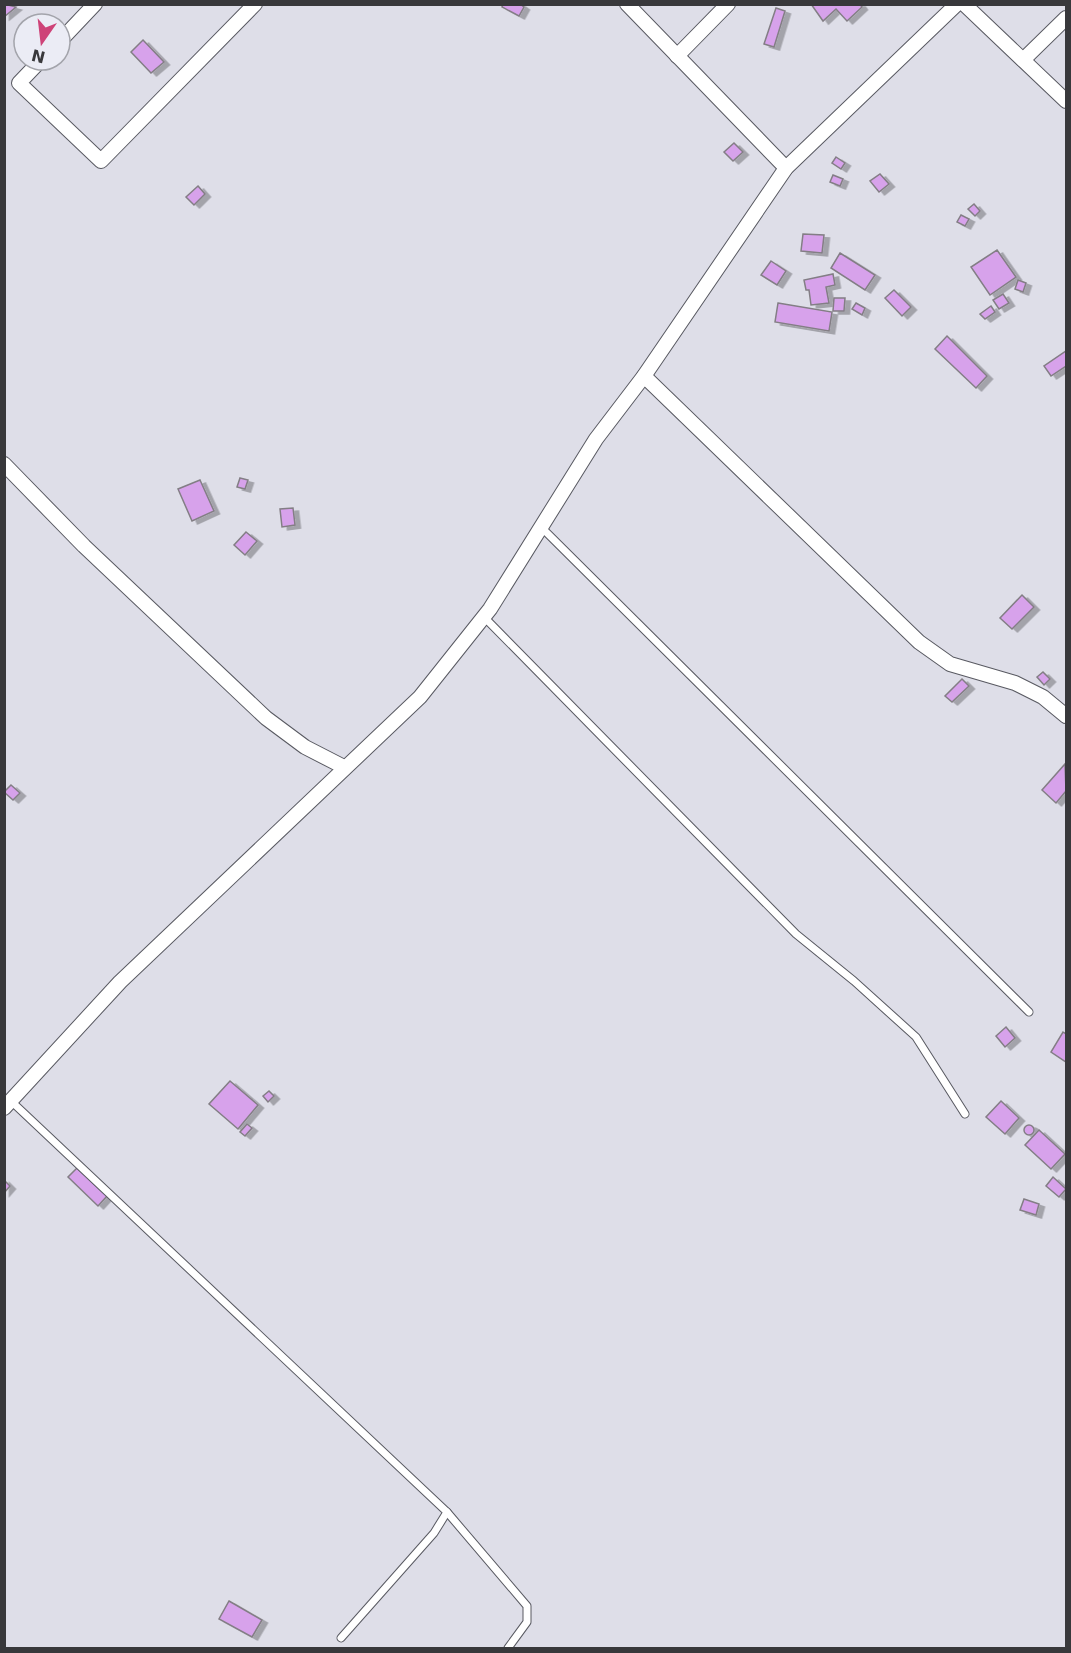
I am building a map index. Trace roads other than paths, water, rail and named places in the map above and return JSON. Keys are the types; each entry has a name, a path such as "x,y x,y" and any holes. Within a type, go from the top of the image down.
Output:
{"street":[{"path":"72,28 95,4"},
{"path":"29,72 19,82 101,161 255,4"},
{"path":"627,4 786,168"},
{"path":"678,56 728,4"},
{"path":"8,1104 120,982 420,697 484,617 596,439 644,376 786,168 957,4"},
{"path":"964,4 1066,101"},
{"path":"1023,60 1066,18"},
{"path":"644,376 919,642 950,664 1015,683 1043,697 1066,716"},
{"path":"4,464 84,546 266,718 305,747 344,767"}],"lane":[{"path":"541,527 1029,1012"},
{"path":"484,617 796,934 854,981 916,1037 964,1114"},
{"path":"8,1104 447,1512 527,1606 526,1622 507,1648"},
{"path":"341,1638 434,1533 447,1512"}]}
